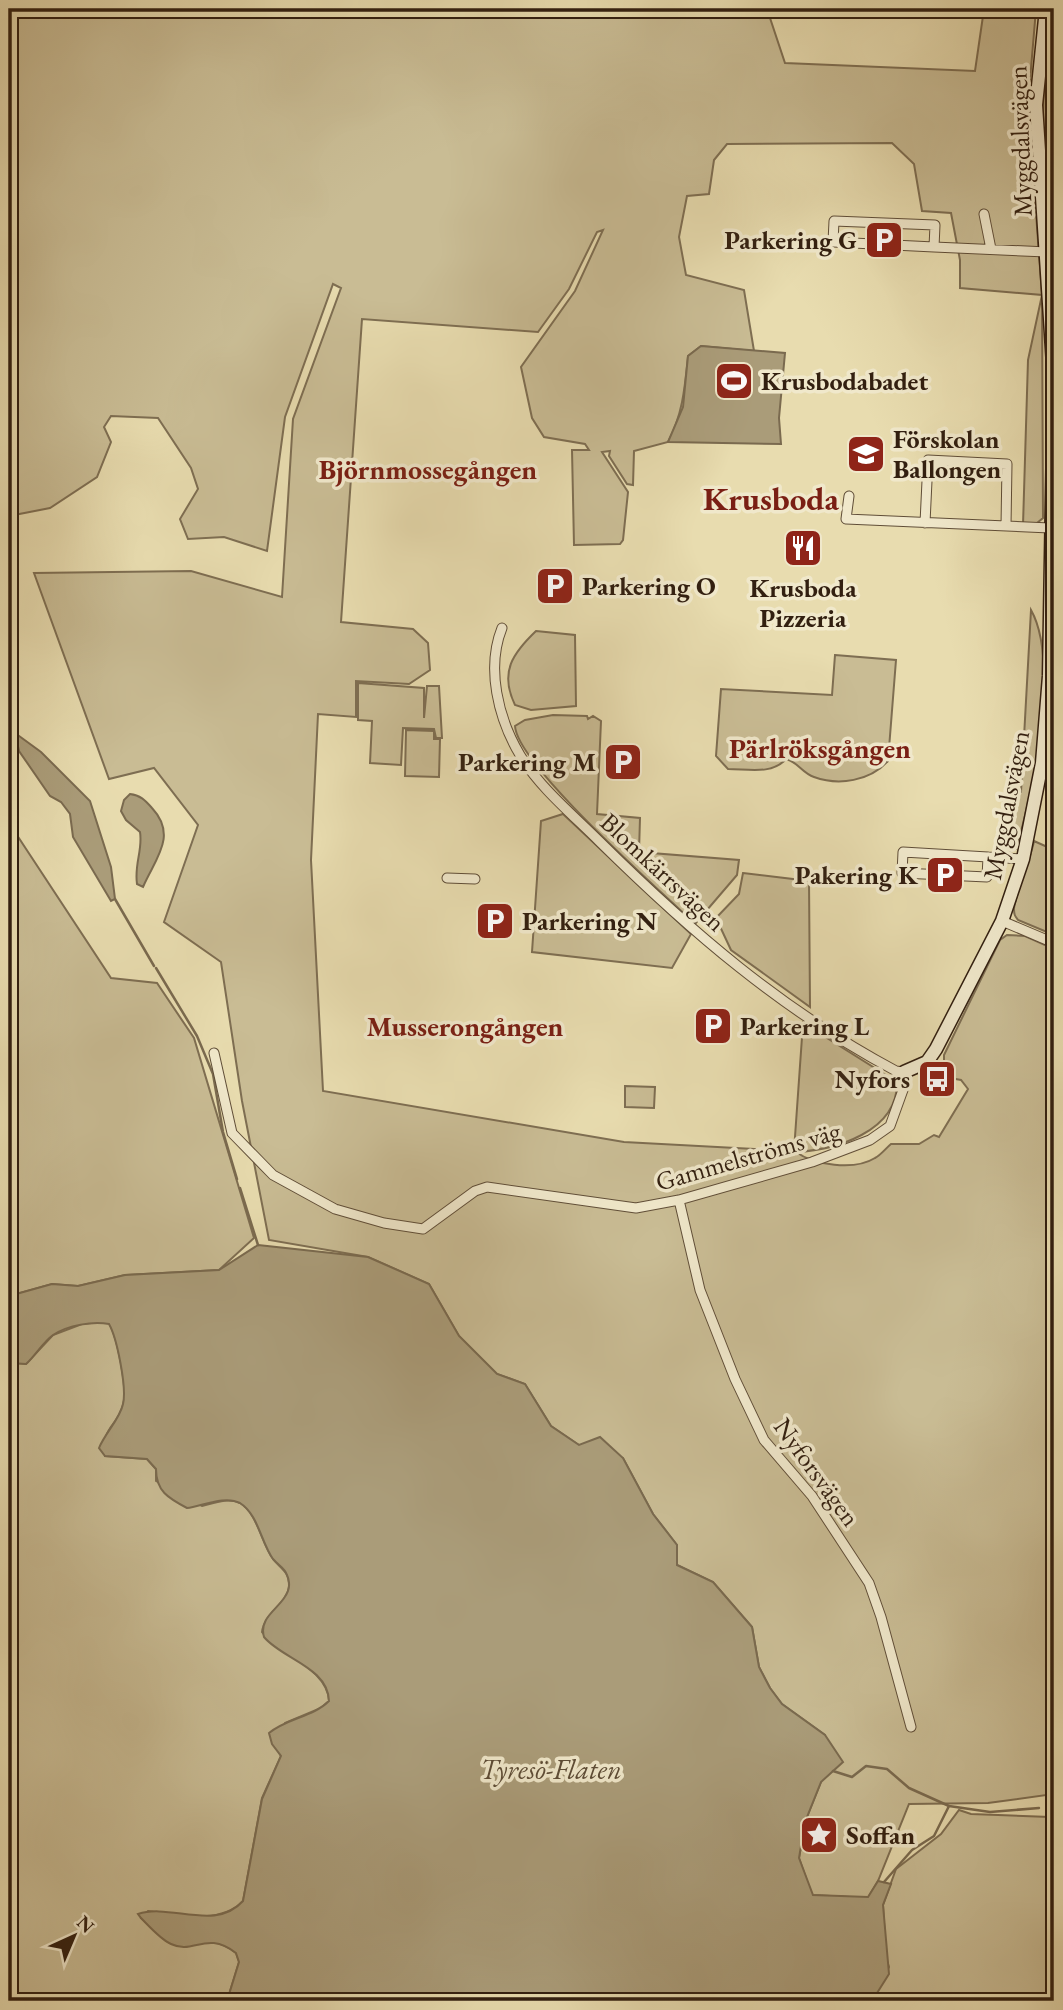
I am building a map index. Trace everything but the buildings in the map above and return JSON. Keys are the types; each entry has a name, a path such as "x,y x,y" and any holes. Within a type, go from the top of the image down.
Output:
{"street":[{"name":"Myggdalsvägen","path":"904,1072 927,1062 936,1049 1002,921 1023,859 1042,763 1049,676 1054,380 1047,252 1049,189 1036,105 1046,9"},
{"path":"984,214 991,249"},
{"path":"934,247 935,225 834,221 834,242 934,247 991,249 1047,252"},
{"path":"925,523 928,460 1007,464 1006,526"},
{"path":"849,496 846,519 1051,528"},
{"name":"Blomkärrsvägen","path":"502,628 494,651 499,702 520,754 544,786 724,958 813,1023 896,1071 904,1072"},
{"path":"988,857 987,877 902,873 903,852 1023,859"},
{"path":"447,878 475,879"},
{"path":"1002,921 1054,943"},
{"name":"Gammelströms väg","path":"215,1053 232,1133 274,1175 335,1209 384,1223 422,1228 475,1191 487,1187 636,1208 679,1200 858,1147 890,1126 903,1090 904,1072"},
{"name":"Nyforsvägen","path":"679,1200 700,1290 735,1379 764,1440 811,1496 869,1583 911,1727"}],"shaded area":[{"path":"9,9 767,9 785,63 975,71 984,9 1036,9 1028,104 1042,295 960,288 960,260 951,213 922,211 914,164 892,143 727,144 714,160 709,194 687,196 679,237 686,275 744,290 754,351 701,346 688,356 682,400 673,431 668,442 634,451 633,485 627,484 609,456 610,451 602,452 628,492 623,540 620,544 574,545 572,450 589,450 585,444 544,437 532,418 521,367 575,291 603,230 597,232 569,289 538,332 362,319 341,622 413,629 428,643 430,670 409,684 356,681 356,717 318,714 311,860 323,1091 624,1142 794,1151 803,1023 897,1082 895,1099 876,1126 845,1142 796,1152 823,1163 856,1164 875,1158 891,1144 919,1144 934,1135 939,1137 968,1089 961,1080 944,1077 944,1055 1000,940 1007,935 1025,936 1054,949 1054,1794 988,1803 909,1804 878,1881 868,1898 812,1895 799,1858 805,1822 821,1782 825,1735 782,1704 770,1688 759,1667 752,1627 713,1582 677,1565 677,1545 653,1514 623,1458 579,1445 551,1426 525,1384 497,1374 459,1336 429,1284 368,1257 269,1240 242,1101 221,962 164,922 198,825 154,768 109,779 34,573 191,571 282,597 293,419 341,288 333,284 285,417 267,551 224,537 188,539 180,519 198,489 191,468 158,418 111,416 104,427 111,442 97,477 50,508 9,516"},
{"path":"1052,9 1054,182 1048,166 1043,123"},
{"path":"1042,295 1043,518 1037,523 1023,525 1028,360"},
{"path":"1031,610 1039,633 1043,661 1041,728 1023,825 1016,849 1005,852 1003,797 1021,792"},
{"path":"536,631 575,635 576,706 531,710 515,705 508,683 511,664 521,647"},
{"path":"835,655 896,660 888,761 872,773 844,781 814,777 786,759 767,769 728,769 716,756 721,689 832,695"},
{"path":"358,683 424,688 424,718 427,686 439,686 442,738 436,738 434,729 403,728 401,765 370,763 372,721 358,720"},
{"path":"553,715 587,716 588,719 593,716 601,721 597,814 640,818 639,852 739,860 737,875 695,924 593,828 539,769 522,744 515,726 525,720"},
{"path":"406,730 434,731 434,739 440,739 439,777 405,776"},
{"path":"563,814 691,934 672,968 532,952 541,821"},
{"path":"9,823 111,978 157,983 194,1038 254,1238 219,1270 125,1275 78,1286 52,1284 9,1296"},
{"path":"1034,841 1054,850 1054,935 1018,920 1014,914"},
{"path":"743,873 809,881 810,1007 731,950 716,918 739,894"},
{"path":"625,1086 655,1087 654,1108 625,1107"},
{"path":"109,1323 112,1330 124,1388 123,1405 106,1438 105,1456 147,1459 156,1469 156,1481 202,1506 231,1501 246,1508 273,1559 289,1581 285,1598 267,1619 262,1632 312,1671 327,1690 329,1701 321,1708 285,1723 277,1749 281,1756 262,1798 243,1901 234,1908 211,1916 148,1911 141,1918 166,1941 186,1947 212,1942 224,1945 236,1953 239,1962 227,2001 9,2001 9,1362 26,1364 53,1335 82,1324"},
{"path":"959,1810 971,1814 1050,1817 1054,1824 1054,2001 872,2001 889,1967 886,1958 883,1905 896,1869 941,1834"}],"water":[{"name":"Krusbodabadet","path":"701,346 785,353 779,418 781,444 668,442 683,407 688,356"},
{"path":"15,733 41,752 90,801 111,867 115,899 111,901 73,837 70,814 61,802 50,796 19,751"},
{"path":"130,794 147,803 160,818 163,828 162,848 143,887 137,884 136,877 140,832 126,820 121,811 124,800"},
{"name":"Tyresö-Flaten","path":"258,1245 368,1257 429,1284 459,1336 497,1374 525,1384 551,1426 579,1445 600,1437 623,1458 653,1514 677,1545 677,1565 713,1582 752,1627 759,1667 770,1688 782,1704 825,1735 843,1762 821,1782 805,1822 799,1858 813,1895 868,1897 878,1881 891,1884 883,1905 889,1974 872,2001 227,2001 239,1962 236,1953 216,1943 179,1947 159,1936 141,1918 138,1914 151,1912 219,1915 232,1910 243,1901 262,1799 281,1756 272,1744 269,1733 323,1706 329,1701 327,1689 313,1672 264,1637 264,1623 285,1597 289,1581 285,1570 273,1559 246,1508 240,1503 228,1500 187,1508 164,1493 158,1483 156,1469 147,1459 105,1456 99,1448 119,1415 124,1397 120,1363 109,1324 73,1326 49,1338 26,1364 10,1363 9,1296 52,1284 78,1286 125,1275 219,1270"}],"waterway":[{"path":"9,722 15,733"},
{"path":"115,899 154,966"},
{"path":"156,968 197,1036 213,1074 223,1132 237,1179"},
{"path":"240,1188 258,1245"},
{"path":"833,1771 852,1777 866,1766 887,1769 909,1788 949,1806"},
{"path":"884,1882 912,1850 934,1836 949,1806 990,1812 1039,1808"}],"place":[{"name":"Parkering G","path":"884,240"},
{"name":"Krusbodabadet","path":"734,381"},
{"name":"Förskolan Ballongen","path":"866,454"},
{"name":"Krusboda Pizzeria","path":"803,548"},
{"name":"Parkering O","path":"555,586"},
{"name":"Parkering M","path":"623,762"},
{"name":"Pakering K","path":"945,875"},
{"name":"Parkering N","path":"495,921"},
{"name":"Parkering L","path":"713,1026"},
{"name":"Nyfors","path":"937,1079"},
{"name":"Soffan","path":"819,1835"}],"district":[{"name":"Björnmossegången","path":"428,469"},
{"name":"Krusboda","path":"771,498"},
{"name":"Pärlröksgången","path":"820,748"},
{"name":"Musserongången","path":"465,1026"}]}
